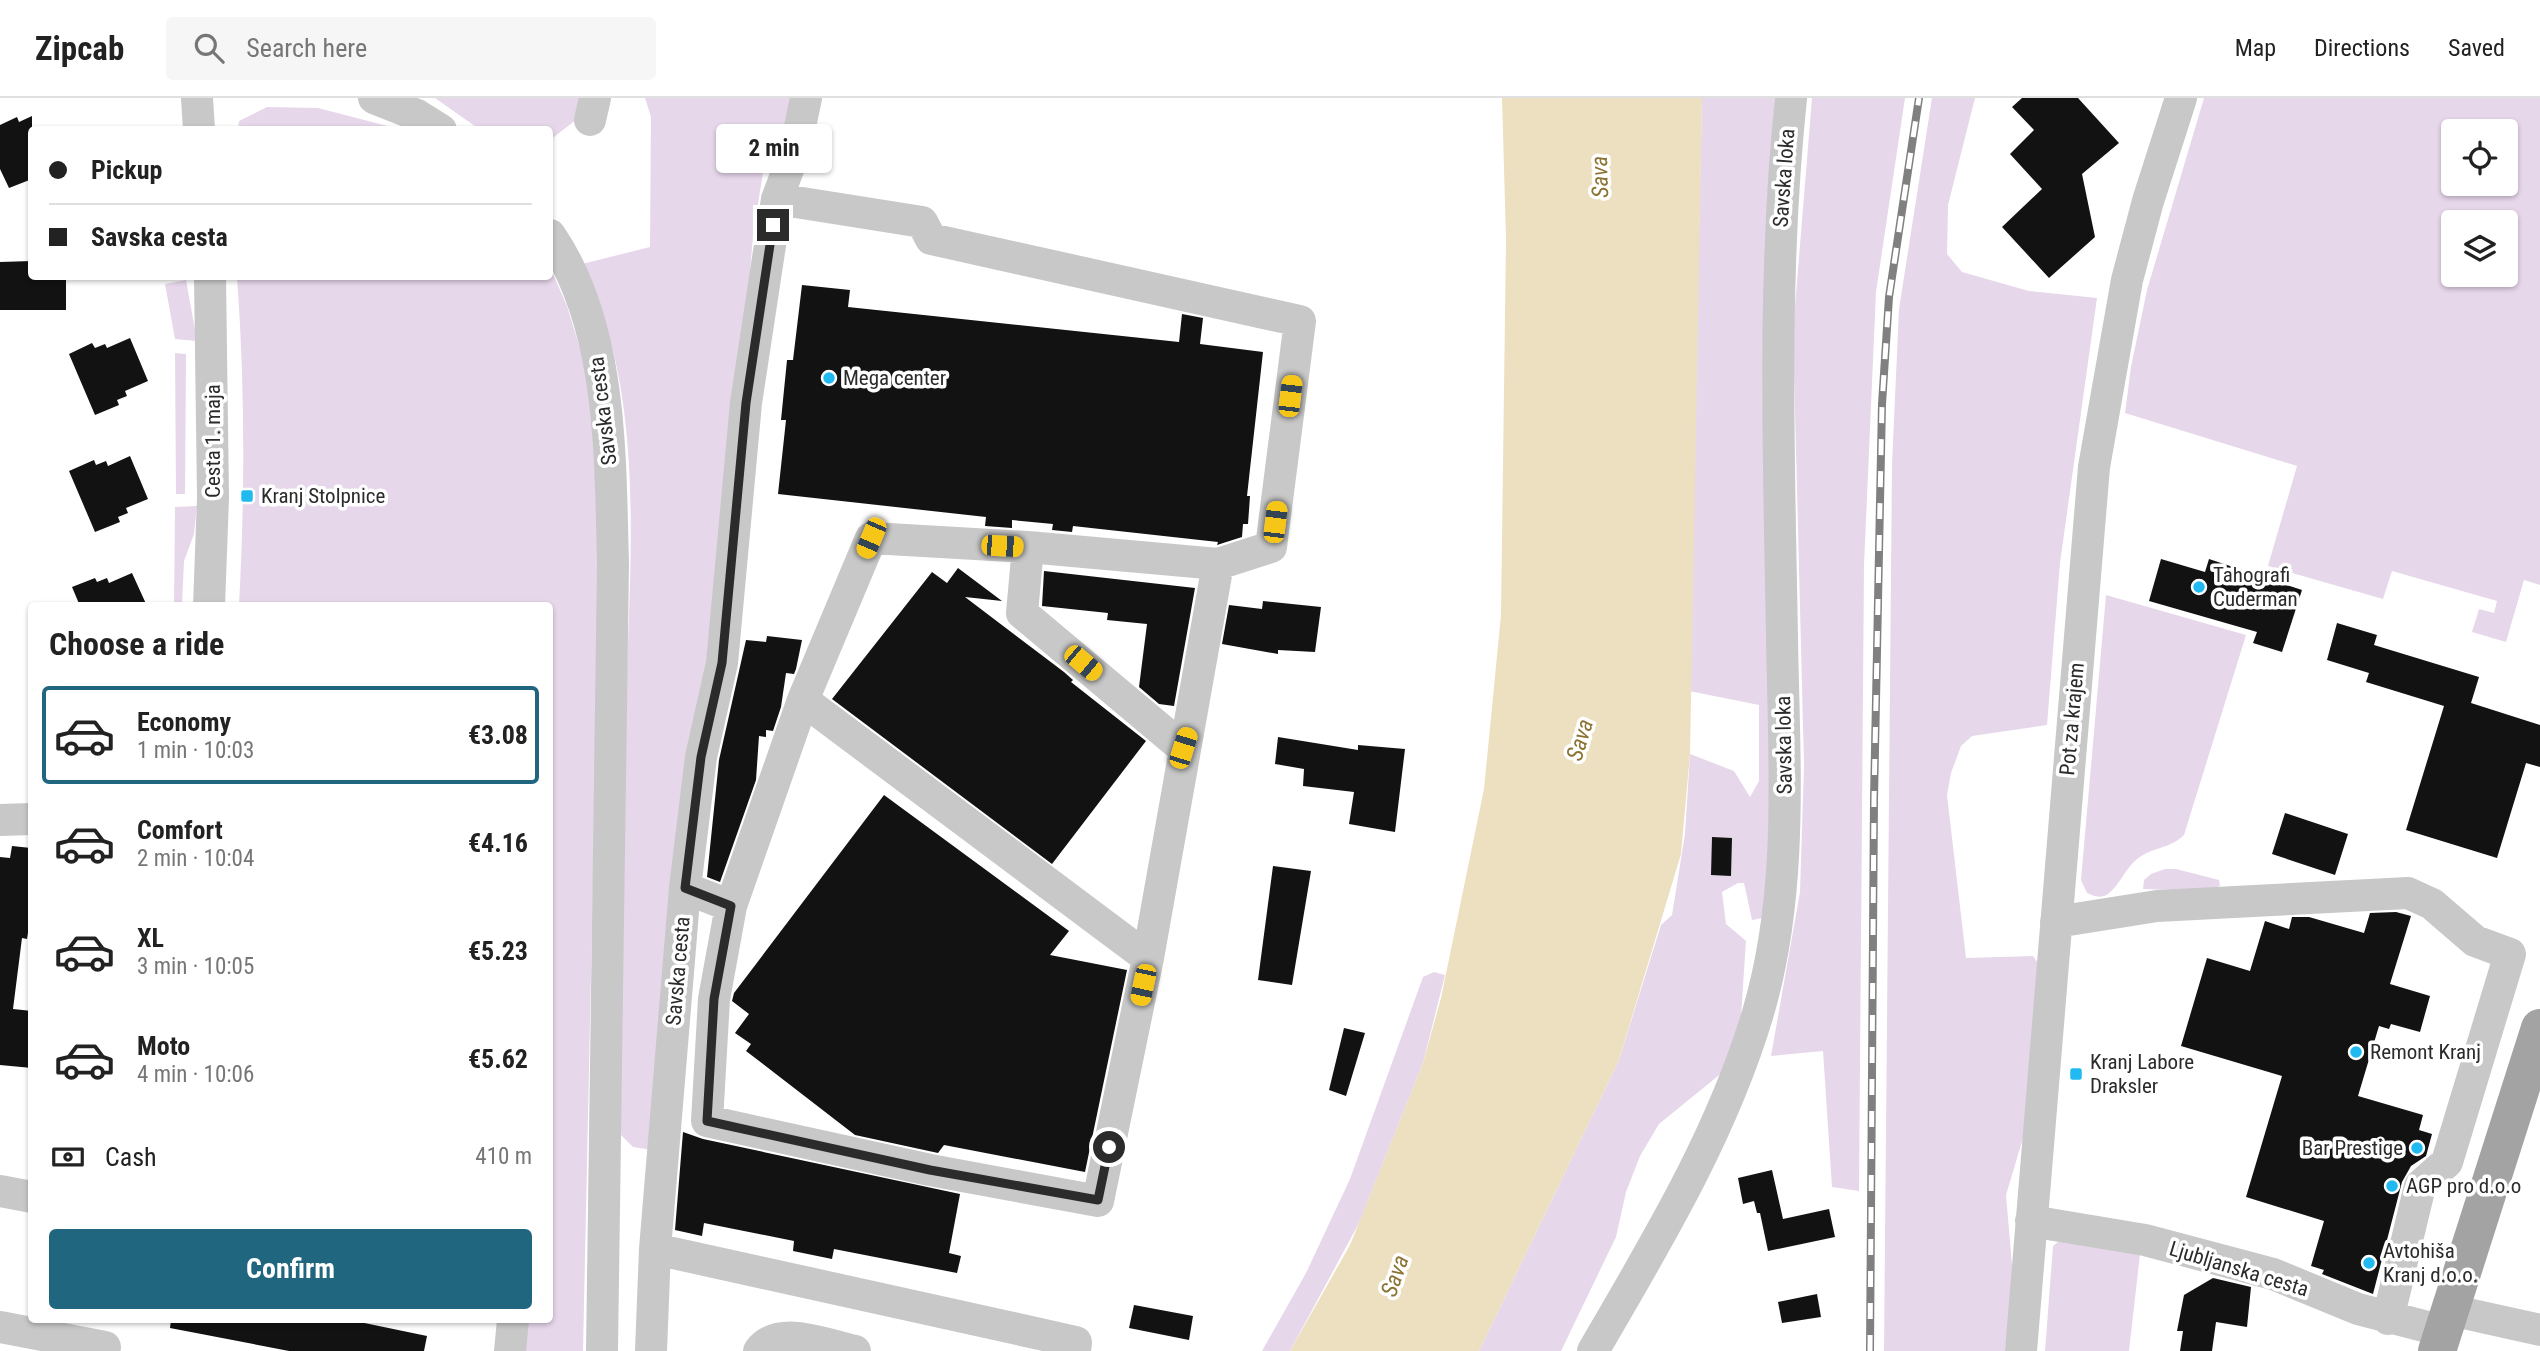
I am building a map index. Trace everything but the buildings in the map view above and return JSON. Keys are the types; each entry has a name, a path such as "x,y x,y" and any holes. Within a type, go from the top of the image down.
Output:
{"main road":[{"path":"2443,1331 2533,1065 2540,1028"}],"street":[{"path":"197,98 199,126"},
{"path":"374,98 417,115 435,126"},
{"name":"Savska loka","path":"1593,1351 1712,1135 1758,1012 1775,938 1786,822 1777,351 1779,251 1791,98"},
{"name":"Pot za krajem","path":"2021,1351 2094,467 2130,267 2181,98"},
{"name":"Savska cesta","path":"651,1351 655,1249 685,888 701,757 722,663 746,403 777,200 801,107"},
{"path":"777,200 922,222 931,239 1300,321 1271,547 1218,564 1028,547 871,538 803,700 731,906 714,999 707,1121 930,1170 1098,1200 1149,958 1183,748 1193,715 1218,564"},
{"name":"Savska cesta","path":"553,241 573,280 593,337 604,382 610,443 613,564 602,1351"},
{"name":"Cesta 1. maja","path":"209,602 213,498 210,280"},
{"path":"1028,547 1022,612 1183,748"},
{"path":"803,700 1149,958"},
{"path":"0,820 28,819"},
{"path":"685,888 731,906"},
{"path":"2056,922 2157,906 2408,893 2432,904 2475,941 2510,954 2446,1162 2420,1186 2388,1319"},
{"path":"0,1191 28,1196"},
{"name":"Ljubljanska cesta","path":"2031,1221 2145,1240 2273,1274 2388,1319 2443,1331 2540,1331"},
{"path":"655,1249 1076,1342 1074,1351"},
{"path":"510,1351 513,1323"},
{"path":"0,1327 107,1339"},
{"path":"759,1351 764,1344 784,1336 855,1351"}],"shaded area":[{"path":"435,98 587,98 581,116 553,138 553,126 475,126"},
{"path":"645,98 797,98 786,154 763,172 753,236 738,415 658,1151 633,1147 618,1132 630,482 626,425 617,369 603,315 582,264 650,247 651,117"},
{"path":"1702,98 1775,98 1767,212 1770,768 1767,917 1752,920 1744,883 1738,883 1722,892 1726,924 1746,941 1741,1016 1723,1072 1659,1124 1640,1156 1626,1192 1616,1237 1561,1351 1479,1351 1619,1060 1661,925 1672,915 1685,834 1690,754 1734,771 1750,797 1759,781 1759,705 1689,691"},
{"path":"1812,98 1905,98 1876,292 1864,565 1859,1191 1832,1187 1823,1051 1771,1056 1800,892 1804,765 1793,331"},
{"path":"1932,98 1975,98 1948,205 1947,254 1962,272 2029,291 2097,298 2060,563 2047,725 1972,736 1961,746 1951,773 1947,795 1966,958 2033,956 2038,963 2023,1138 2006,1195 2013,1277 2005,1351 1884,1351 1892,464 1899,309"},
{"path":"2204,98 2540,98 2540,585 2524,580 2506,642 2472,632 2479,609 2494,613 2497,601 2392,571 2383,599 2268,566 2297,466 2125,413 2131,367 2147,290"},
{"path":"267,107 318,108 387,126 238,126 239,121"},
{"path":"553,274 567,306 585,365 592,415 599,599 583,1351 521,1351 520,1323 553,1323 553,602 239,602 242,359 237,280 553,280"},
{"path":"186,280 197,341 175,339 165,284"},
{"path":"175,353 186,354 185,494 176,494"},
{"path":"197,506 194,534 184,561 182,602 174,602 175,507"},
{"path":"2106,595 2246,635 2184,835 2179,840 2136,860 2112,891 2100,897 2087,893 2081,880"},
{"path":"2165,869 2176,869 2219,880 2220,886 2203,891 2143,889 2144,880"},
{"path":"1434,972 1445,975 1423,1063 1359,1223 1290,1351 1262,1351 1306,1273 1350,1179 1423,977"},
{"path":"2065,1236 2140,1254 2129,1351 2045,1351 2053,1246"}],"water":[{"name":"Sava","path":"1502,98 1702,98 1690,754 1681,854 1619,1060 1479,1351 1290,1351 1350,1245 1423,1063 1441,998 1484,789 1501,615 1506,239"}],"railway":[{"path":"1870,1351 1874,799 1882,404 1889,297 1919,98"}],"place":[{"name":"Mega center","path":"829,378"},
{"name":"Kranj Stolpnice","path":"247,496"},
{"name":"Tahografi Cuderman","path":"2199,587"},
{"name":"Remont Kranj","path":"2356,1052"},
{"name":"Kranj Labore Draksler","path":"2076,1074"},
{"name":"Bar Prestige","path":"2417,1148"},
{"name":"AGP pro d.o.o","path":"2392,1186"},
{"name":"Avtohiša Kranj d.o.o.","path":"2369,1263"}],"route":[{"path":"773,225 746,403 722,663 701,757 685,888 731,906 714,999 707,1121 930,1170 1098,1200 1109,1147"}]}
